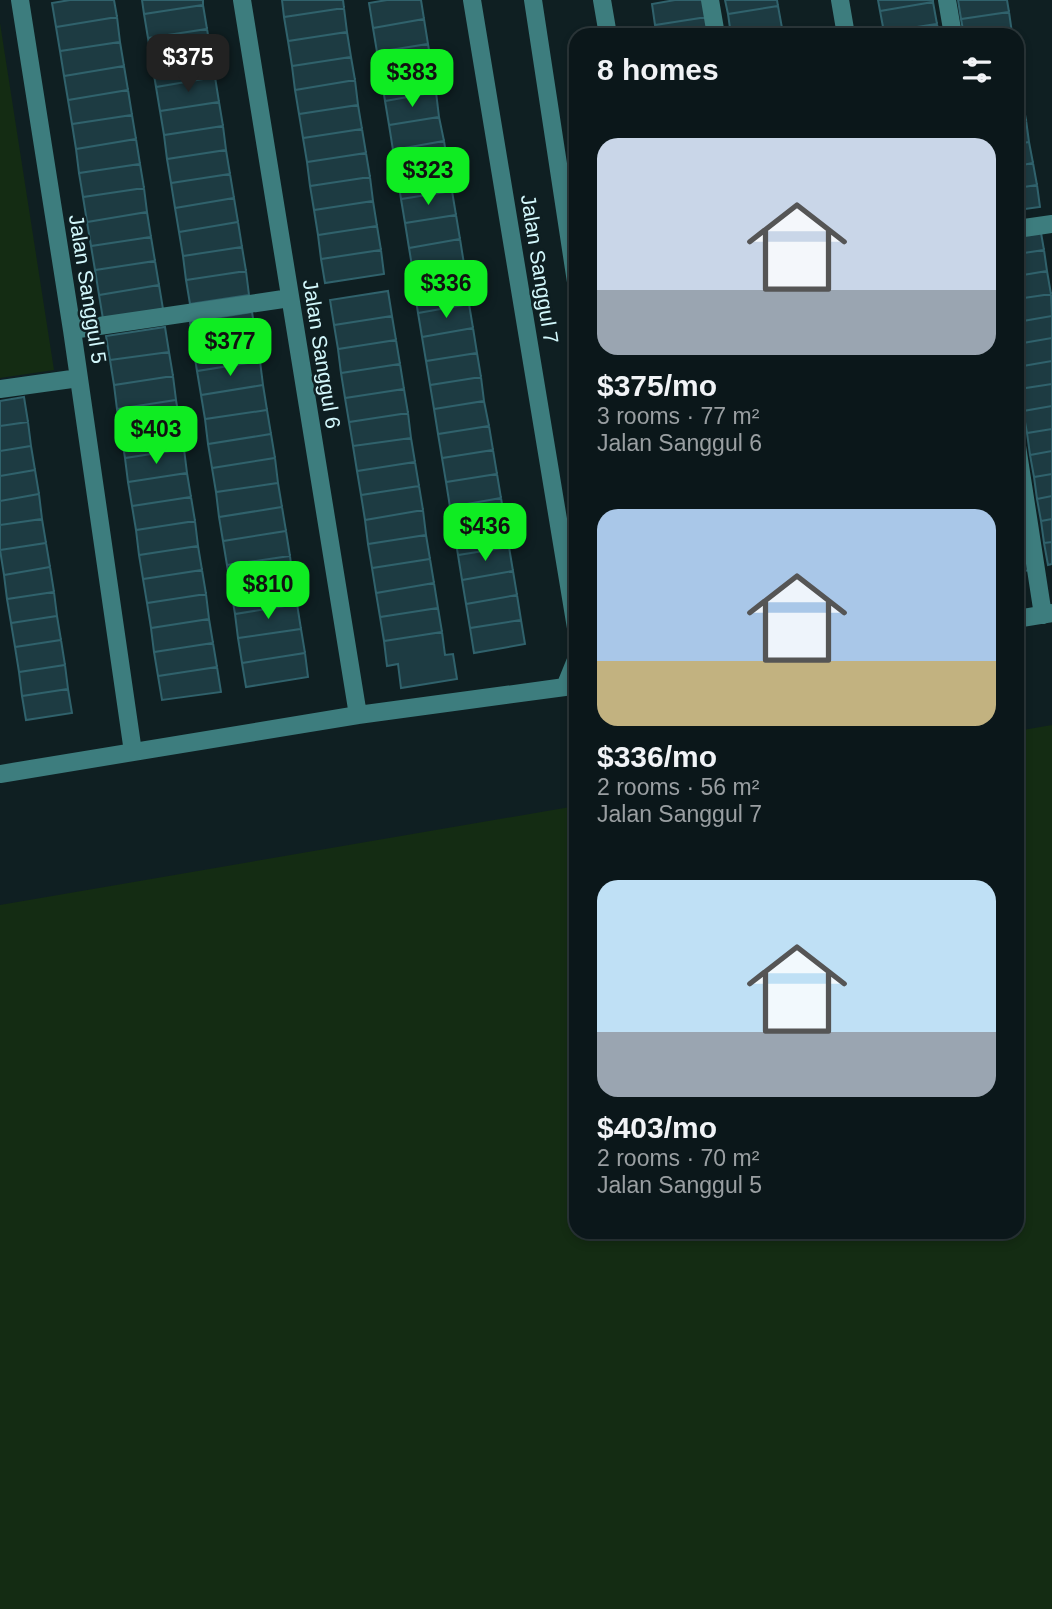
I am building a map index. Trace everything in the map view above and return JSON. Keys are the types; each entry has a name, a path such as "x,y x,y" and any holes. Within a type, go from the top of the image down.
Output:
{"street":[{"name":"Jalan Sanggul 5","path":"20,0 72,330 133,752"},
{"name":"Jalan Sanggul 6","path":"243,0 358,715"},
{"name":"Jalan Sanggul 7","path":"472,0 569,586"},
{"path":"533,0 569,236"},
{"path":"602,0 607,28"},
{"path":"710,0 715,28"},
{"path":"841,0 845,28"},
{"path":"947,0 952,28"},
{"path":"1024,228 1052,224"},
{"path":"72,330 290,298"},
{"path":"0,389 79,378"},
{"path":"1024,485 1047,614 1024,618"},
{"path":"0,774 358,715 565,687 569,677"}],"green space":[{"path":"0,23 54,370 0,378"},
{"path":"1052,725 1052,1609 0,1609 0,905 569,807 569,1239 1024,1239 1024,730"}],"building":[{"path":"70,0 114,0 117,17 56,27 52,3"},
{"path":"142,0 203,0 203,5 144,14"},
{"path":"282,0 343,0 344,8 284,17"},
{"path":"421,0 424,19 373,28 369,3"},
{"path":"675,0 704,0 707,17 655,25 652,4"},
{"path":"725,0 777,0 778,6 728,14"},
{"path":"878,0 933,0 933,2 880,11"},
{"path":"958,0 1007,0 1009,12 961,19"},
{"path":"933,2 937,24 883,28 880,11"},
{"path":"203,5 207,29 148,38 144,14"},
{"path":"778,6 782,28 730,28 728,14"},
{"path":"344,8 347,32 288,41 284,17"},
{"path":"1009,12 1011,28 963,28 961,19"},
{"path":"117,17 120,42 60,51 56,27"},
{"path":"707,17 708,28 656,28 655,25"},
{"path":"424,19 428,44 377,52 373,28"},
{"path":"937,24 938,28 910,28"},
{"path":"207,29 211,53 152,63 148,38"},
{"path":"347,32 351,57 292,66 288,41"},
{"path":"120,42 124,66 64,76 60,51"},
{"path":"428,44 432,68 381,76 377,52"},
{"path":"211,53 215,77 156,87 152,63"},
{"path":"351,57 355,80 295,90 292,66"},
{"path":"124,66 128,90 68,100 64,76"},
{"path":"432,68 436,92 385,101 381,76"},
{"path":"215,77 219,102 160,111 156,87"},
{"path":"355,80 358,105 299,114 295,90"},
{"path":"128,90 132,115 72,124 68,100"},
{"path":"436,92 439,117 389,125 385,101"},
{"path":"219,102 223,126 164,135 160,111"},
{"path":"358,105 362,129 303,138 299,114"},
{"path":"132,115 136,139 76,149 72,124"},
{"path":"439,117 444,141 393,150 389,125"},
{"path":"1024,120 1029,142 1024,143"},
{"path":"223,126 226,150 167,159 164,135"},
{"path":"362,129 366,153 307,162 303,138"},
{"path":"136,139 140,164 79,173 76,149"},
{"path":"444,141 448,166 397,174 393,150"},
{"path":"1029,142 1033,163 1024,165 1024,143"},
{"path":"226,150 230,174 171,183 167,159"},
{"path":"366,153 370,177 310,186 307,162"},
{"path":"1033,163 1037,185 1024,187 1024,165"},
{"path":"140,164 144,188 83,197 79,173"},
{"path":"448,166 452,191 401,199 397,174"},
{"path":"230,174 234,198 175,208 171,183"},
{"path":"370,177 373,201 314,210 310,186"},
{"path":"1037,185 1040,207 1024,209 1024,187"},
{"path":"144,188 147,212 87,222 83,197"},
{"path":"452,191 456,215 405,223 401,199"},
{"path":"234,198 238,222 179,232 175,208"},
{"path":"373,201 377,226 318,235 314,210"},
{"path":"147,212 151,237 91,246 87,222"},
{"path":"456,215 460,239 409,248 405,223"},
{"path":"238,222 242,247 183,256 179,232"},
{"path":"377,226 381,250 321,259 318,235"},
{"path":"1040,227 1044,250 1024,253 1024,230"},
{"path":"151,237 155,261 95,270 91,246"},
{"path":"460,239 464,264 413,272 409,248"},
{"path":"242,247 246,271 186,280 183,256"},
{"path":"381,250 384,274 325,283 321,259"},
{"path":"1044,250 1047,271 1024,275 1024,253"},
{"path":"155,261 159,285 99,295 95,270"},
{"path":"246,271 249,295 190,304 186,280"},
{"path":"1047,271 1051,294 1024,298 1024,275"},
{"path":"464,280 469,304 418,313 414,288"},
{"path":"159,285 163,309 103,319 99,295"},
{"path":"388,291 392,316 334,325 330,300"},
{"path":"1051,294 1052,316 1024,321 1024,298"},
{"path":"469,304 473,328 422,337 418,313"},
{"path":"252,312 256,337 193,346 190,322"},
{"path":"392,316 396,340 338,349 334,325"},
{"path":"1052,316 1052,338 1024,343 1024,321"},
{"path":"165,327 169,352 110,360 106,336"},
{"path":"473,328 477,353 426,361 422,337"},
{"path":"256,337 260,361 197,371 193,346"},
{"path":"1052,338 1052,361 1024,366 1024,343"},
{"path":"396,340 400,364 341,373 338,349"},
{"path":"169,352 173,376 114,385 110,360"},
{"path":"477,353 481,377 430,385 426,361"},
{"path":"260,361 263,385 201,395 197,371"},
{"path":"1052,361 1052,384 1024,388 1024,366"},
{"path":"400,364 404,389 345,398 341,373"},
{"path":"173,376 176,400 117,409 114,385"},
{"path":"481,377 484,401 434,409 430,385"},
{"path":"1052,384 1052,406 1024,411 1024,388"},
{"path":"263,385 267,410 205,419 201,395"},
{"path":"404,389 408,413 349,422 345,398"},
{"path":"24,397 28,422 0,426 0,401"},
{"path":"176,400 180,424 121,433 117,409"},
{"path":"484,401 489,426 438,434 434,409"},
{"path":"1052,406 1052,429 1027,433 1024,411"},
{"path":"267,410 271,434 208,444 205,419"},
{"path":"408,413 411,438 353,446 349,422"},
{"path":"28,422 31,446 0,451 0,426"},
{"path":"180,424 184,449 125,458 121,433"},
{"path":"489,426 493,450 442,458 438,434"},
{"path":"1052,429 1052,451 1030,455 1027,433"},
{"path":"271,434 275,458 212,468 208,444"},
{"path":"411,438 415,462 357,471 353,446"},
{"path":"31,446 35,470 0,476 0,451"},
{"path":"184,449 187,473 128,482 125,458"},
{"path":"493,450 497,474 446,482 442,458"},
{"path":"1052,451 1052,474 1034,477 1030,455"},
{"path":"275,458 278,483 216,492 212,468"},
{"path":"415,462 419,486 361,495 357,471"},
{"path":"35,470 39,494 0,501 0,476"},
{"path":"187,473 191,497 132,506 128,482"},
{"path":"497,474 501,498 450,507 446,482"},
{"path":"1052,474 1052,496 1037,499 1034,477"},
{"path":"278,483 282,507 219,517 216,492"},
{"path":"419,486 423,510 365,520 361,495"},
{"path":"39,494 42,519 0,525 0,501"},
{"path":"1052,496 1052,519 1041,521 1037,499"},
{"path":"191,497 195,521 136,530 132,506"},
{"path":"501,498 505,523 454,531 450,507"},
{"path":"282,507 286,531 223,541 219,517"},
{"path":"423,510 426,535 368,544 365,520"},
{"path":"42,519 46,543 0,550 0,525"},
{"path":"1052,519 1052,542 1044,543 1041,521"},
{"path":"195,521 198,546 139,555 136,530"},
{"path":"505,523 509,547 458,555 454,531"},
{"path":"1024,526 1027,548 1024,549"},
{"path":"286,531 290,556 227,565 223,541"},
{"path":"426,535 430,559 372,568 368,544"},
{"path":"1052,542 1052,564 1048,565 1044,543"},
{"path":"46,543 50,567 4,575 0,550"},
{"path":"198,546 202,570 143,579 139,555"},
{"path":"509,547 513,571 462,580 458,555"},
{"path":"1027,548 1031,570 1024,571 1024,549"},
{"path":"290,556 293,580 231,590 227,565"},
{"path":"430,559 434,583 376,593 372,568"},
{"path":"50,567 54,592 7,599 4,575"},
{"path":"202,570 206,594 147,603 143,579"},
{"path":"513,571 517,595 466,604 462,580"},
{"path":"293,580 297,604 235,614 231,590"},
{"path":"434,583 438,608 380,617 376,593"},
{"path":"54,592 57,616 11,623 7,599"},
{"path":"206,594 209,619 151,628 147,603"},
{"path":"517,595 521,620 470,628 466,604"},
{"path":"297,604 301,629 238,638 235,614"},
{"path":"438,608 442,632 384,641 380,617"},
{"path":"57,616 61,640 15,647 11,623"},
{"path":"209,619 213,643 154,652 151,628"},
{"path":"521,620 525,644 474,653 470,628"},
{"path":"301,629 305,653 242,663 238,638"},
{"path":"442,632 445,655 453,654 457,679 401,688 398,664 387,666 384,641"},
{"path":"61,640 65,665 19,672 15,647"},
{"path":"213,643 217,667 158,676 154,652"},
{"path":"305,653 308,677 246,687 242,663"},
{"path":"65,665 68,689 22,696 19,672"},
{"path":"217,667 221,692 162,700 158,676"},
{"path":"68,689 72,713 26,720 22,696"}]}
